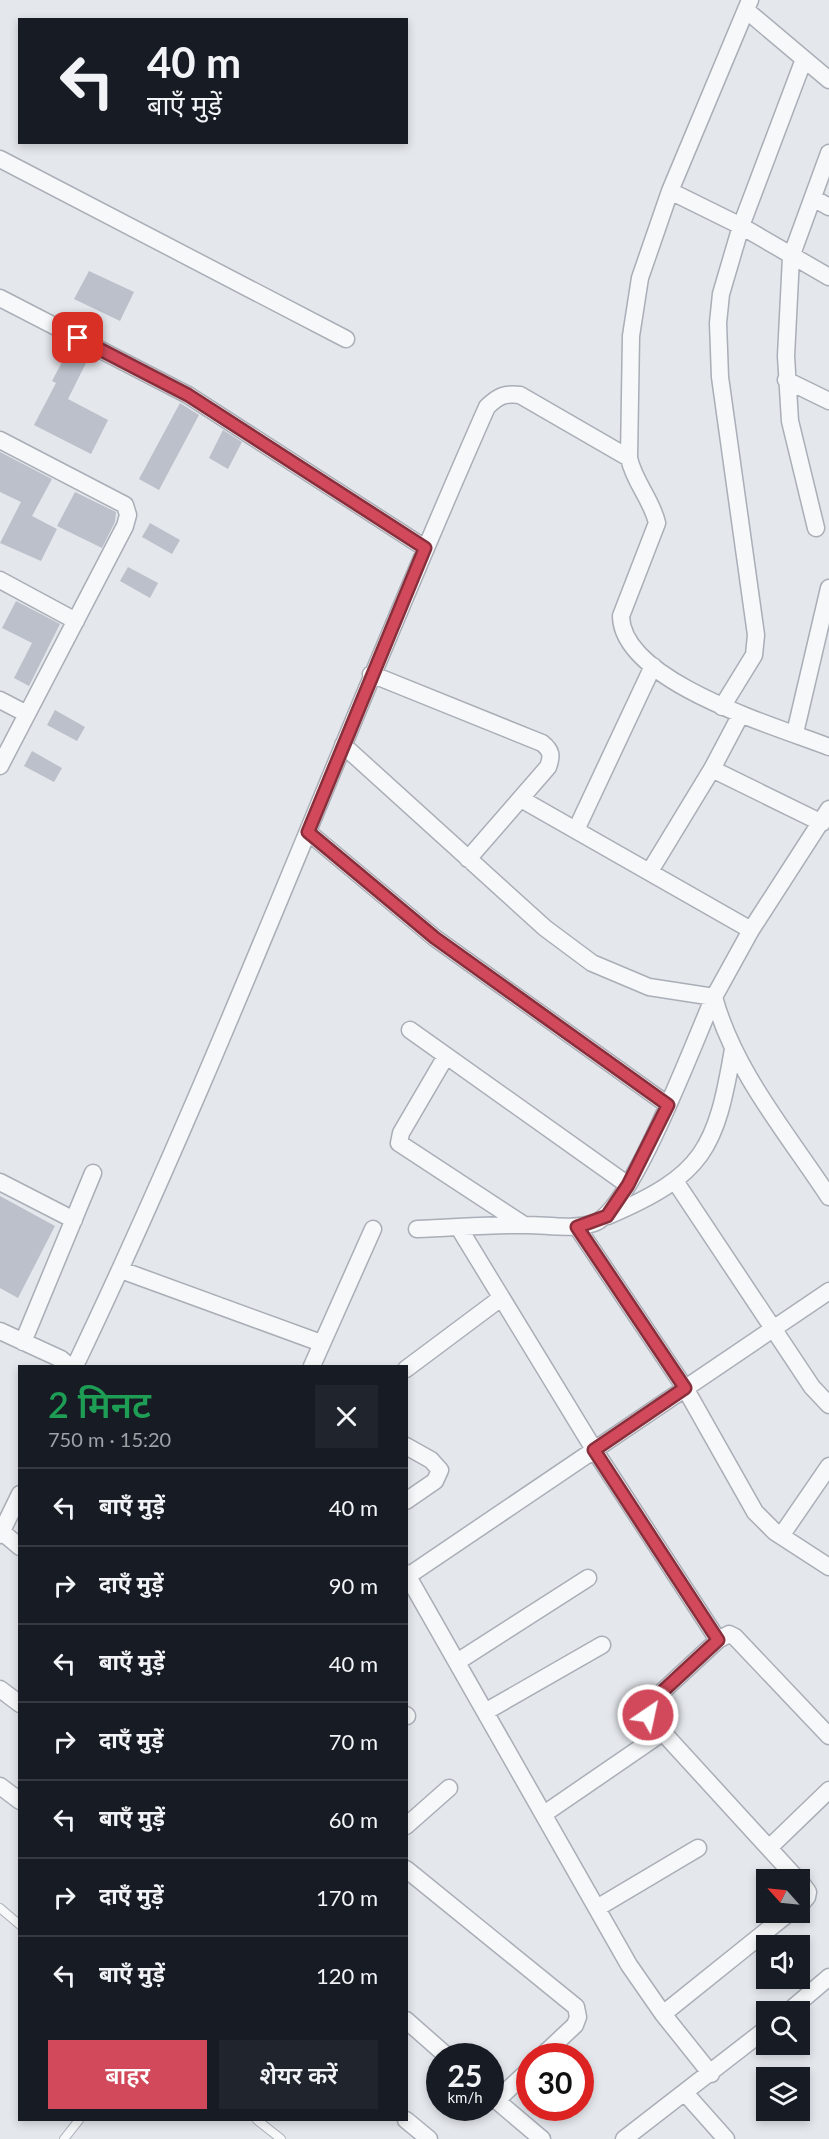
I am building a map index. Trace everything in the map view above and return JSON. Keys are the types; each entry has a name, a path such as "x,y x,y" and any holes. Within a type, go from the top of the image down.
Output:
{"street":[{"path":"829,80 748,5 670,191 645,262 635,302 631,336 629,458 632,470 654,511 657,523 621,616 621,627 626,637 653,666 740,716 795,733 829,747"},
{"path":"722,707 754,655 756,635 717,349 721,294 741,226 804,59"},
{"path":"816,528 790,421 786,380 791,257 829,153"},
{"path":"0,159 346,339"},
{"path":"670,191 741,226 829,277"},
{"path":"813,198 829,207"},
{"path":"0,298 188,395 425,548"},
{"path":"786,380 829,401"},
{"path":"75,1365 121,1270 308,832 371,674 487,407 496,398 507,393 520,395 629,458"},
{"path":"0,440 125,505 128,515 125,526 0,766"},
{"path":"0,580 76,621"},
{"path":"795,733 829,588"},
{"path":"576,830 653,666"},
{"path":"371,674 542,743 549,748 551,757 548,767 468,859"},
{"path":"0,700 27,714"},
{"path":"650,871 712,769 740,716"},
{"path":"343,745 545,928 592,963 649,987 714,997"},
{"path":"607,1216 628,1185 668,1105 714,997 751,930 826,816 712,769"},
{"path":"521,799 751,930"},
{"path":"308,832 435,938 668,1105"},
{"path":"714,997 732,1049 829,1197"},
{"path":"410,1030 628,1185"},
{"path":"417,1229 524,1225 577,1227 633,1205 675,1181 697,1160 716,1126 723,1102 732,1049"},
{"path":"446,1056 401,1133 399,1143 524,1225"},
{"path":"23,1342 93,1173"},
{"path":"675,1181 812,1387 829,1405"},
{"path":"0,1182 74,1220"},
{"path":"577,1227 685,1388 755,1512 781,1536 829,1567"},
{"path":"459,1228 594,1450 718,1640"},
{"path":"312,1365 373,1229"},
{"path":"121,1270 321,1343"},
{"path":"408,1573 829,1292"},
{"path":"408,1368 501,1298"},
{"path":"0,1331 60,1359 68,1365"},
{"path":"408,1447 431,1460 440,1470 435,1481 408,1500"},
{"path":"781,1536 829,1466"},
{"path":"18,1498 1,1534 18,1546"},
{"path":"408,1576 629,1965 663,2014 711,2074"},
{"path":"457,1662 588,1578"},
{"path":"789,1869 662,1733 648,1715 650,1703 718,1640 729,1634 735,1637 829,1736"},
{"path":"485,1712 602,1645"},
{"path":"0,1689 18,1702"},
{"path":"544,1814 662,1733"},
{"path":"0,1786 18,1800"},
{"path":"408,1824 449,1788"},
{"path":"770,1847 829,1790"},
{"path":"597,1908 698,1848"},
{"path":"408,1871 576,2007 578,2017 574,2025 555,2043"},
{"path":"663,2014 776,1923"},
{"path":"801,2001 829,1977"},
{"path":"408,2022 432,2043"},
{"path":"624,2139 686,2094 756,2037"},
{"path":"504,2090 516,2080"},
{"path":"686,2094 726,2139"},
{"path":"504,2107 542,2139"},
{"path":"407,2121 429,2139"}],"lane":[{"path":"0,1910 18,1923"},
{"path":"63,2139 78,2121"},
{"path":"258,2121 281,2139"}],"building":[{"path":"89,271 134,292 120,321 74,299"},
{"path":"70,347 89,357 68,399 108,420 91,454 34,425 56,383 52,381"},
{"path":"180,403 199,415 159,490 139,479"},
{"path":"223,430 242,442 228,469 209,458"},
{"path":"0,452 52,479 32,516 57,529 41,561 0,543 21,502 0,492"},
{"path":"75,492 116,512 115,522 102,548 57,526"},
{"path":"150,523 180,540 172,554 142,537"},
{"path":"128,567 158,583 150,598 120,581"},
{"path":"16,601 60,624 29,686 14,678 32,643 2,628"},
{"path":"55,710 85,727 77,741 47,725"},
{"path":"32,751 62,768 54,782 24,766"},
{"path":"0,1196 55,1226 18,1298 0,1288"}],"route":[{"path":"78,338 188,395 425,548 371,674 308,832 435,938 668,1105 619,1201 607,1216 577,1227 685,1388 594,1450 718,1640 650,1703 647,1708 648,1715"}]}
